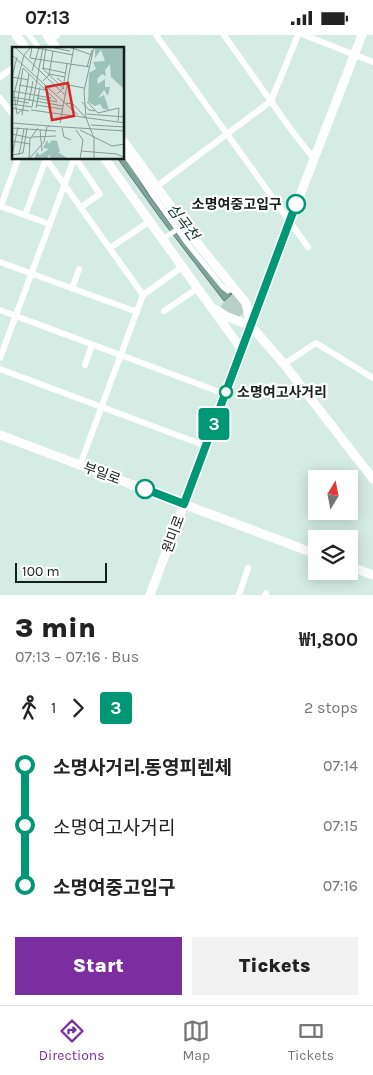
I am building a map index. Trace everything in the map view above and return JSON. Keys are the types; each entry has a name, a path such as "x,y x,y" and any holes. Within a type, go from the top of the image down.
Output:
{"street":[{"path":"156,35 308,247"},
{"path":"224,35 314,159"},
{"path":"156,187 271,101 298,35"},
{"path":"304,35 373,62"},
{"name":"원미로","path":"150,595 362,35"},
{"path":"25,39 37,47"},
{"path":"0,77 12,68"},
{"path":"0,98 12,113"},
{"path":"125,144 156,187 181,227 246,303 251,326"},
{"path":"125,154 187,243 222,286 228,291 231,289"},
{"path":"18,160 0,206 49,224"},
{"path":"25,215 46,160"},
{"path":"47,160 143,295"},
{"path":"0,358 64,183 75,160"},
{"path":"76,160 100,194 81,207"},
{"path":"106,160 150,221 166,238 182,267 242,349"},
{"path":"110,248 150,221"},
{"path":"166,238 181,227"},
{"path":"0,262 137,312"},
{"path":"80,465 143,295 182,267"},
{"path":"72,289 78,269"},
{"path":"164,311 198,288"},
{"path":"213,308 228,317 251,326 370,468 373,479"},
{"path":"0,311 225,394"},
{"path":"284,364 316,343 373,378"},
{"path":"85,365 92,345"},
{"path":"0,369 206,446"},
{"name":"부일로","path":"0,435 308,551"},
{"path":"238,595 248,568"},
{"path":"358,569 373,575"}],"shaded area":[{"path":"125,158 151,198 185,244 221,288 232,294 224,301 119,160 125,160"},
{"path":"232,294 243,305 244,312 239,317 230,316 221,307 224,301"}],"bus line":[{"name":"3","path":"145,489 184,504 296,204"}],"place":[{"name":"소명여중고입구","path":"296,204"},
{"name":"소명여고사거리","path":"226,392"}],"water label":[{"name":"심곡천","path":"183,222"}]}
